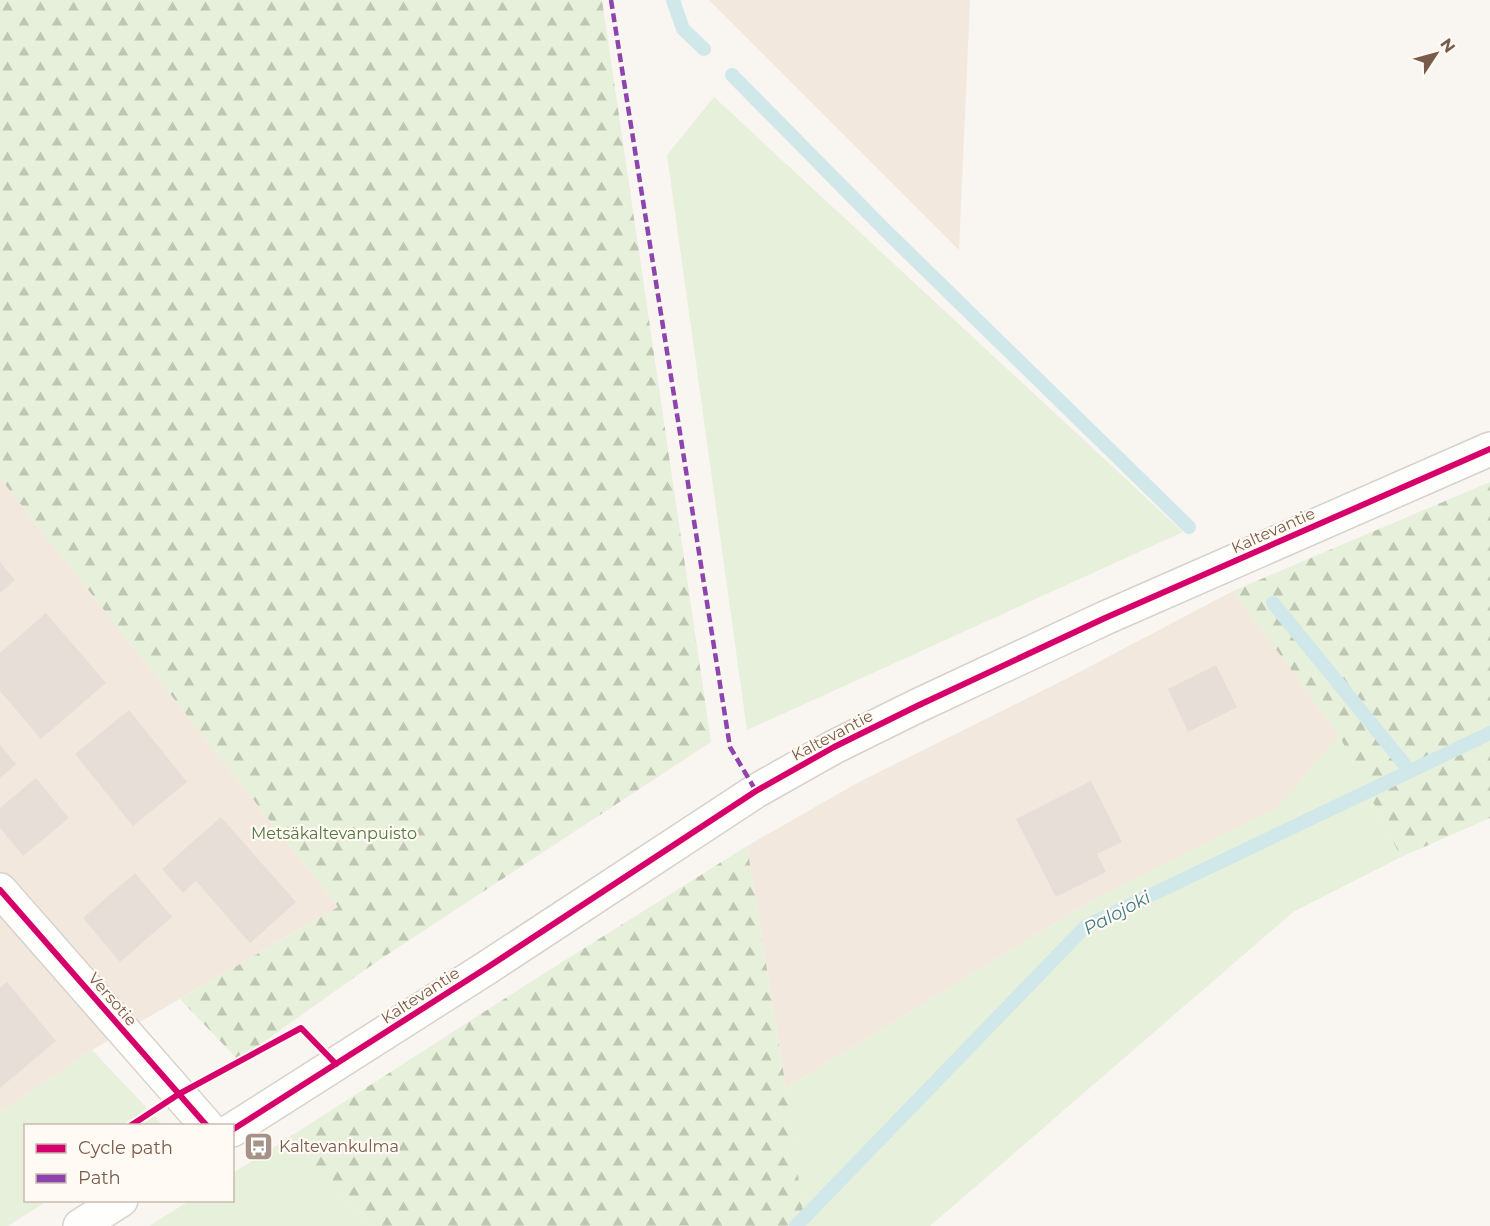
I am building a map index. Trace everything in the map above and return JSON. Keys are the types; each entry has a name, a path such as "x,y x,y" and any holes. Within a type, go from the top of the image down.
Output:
{"street":[{"name":"Kaltevantie","path":"234,1129 479,973 756,791 834,747 1105,618 1490,449"},
{"name":"Versotie","path":"0,890 206,1124"},
{"path":"80,1226 118,1202"}],"shaded area":[{"path":"709,0 970,0 959,250"},
{"path":"0,478 338,907 92,1050 0,1113"},
{"path":"1233,591 1339,735 1354,765 1277,808 1093,900 786,1088 747,846 859,782 1068,678"}],"green space":[{"name":"Metsäkaltevanpuisto","path":"0,0 602,0 711,742 379,960 238,1060 180,999 338,907 0,478"},
{"path":"714,97 1183,532 747,730 667,155"},
{"path":"1490,482 1490,818 1401,857 1339,735 1233,591"},
{"path":"1339,735 1401,857 1293,912 930,1226 805,1226 786,1088 1093,900 1277,808"},
{"path":"747,846 786,1088 805,1226 370,1226 282,1142 532,981"},
{"path":"92,1050 162,1124 24,1124 24,1202 45,1202 8,1226 0,1226 0,1113"},
{"path":"282,1142 370,1226 149,1226 187,1202 234,1202 234,1172"}],"building":[{"path":"0,562 15,580 0,593"},
{"path":"46,613 106,683 41,739 0,691 0,653"},
{"path":"1216,665 1237,707 1188,732 1168,689"},
{"path":"129,710 187,782 133,826 75,754"},
{"path":"0,745 16,764 0,778"},
{"path":"36,778 69,818 23,856 0,828 0,808"},
{"path":"1091,781 1122,842 1097,854 1106,872 1056,897 1016,819"},
{"path":"221,817 296,902 250,943 196,881 183,893 162,869"},
{"path":"135,873 172,917 120,962 83,918"},
{"path":"7,982 56,1041 0,1088 0,988"}],"waterway":[{"path":"673,0 683,29 704,49"},
{"path":"732,75 885,230 1189,527"},
{"path":"1273,603 1410,771"},
{"name":"Palojoki","path":"796,1226 1086,926 1490,733"}],"marked path":[{"path":"611,0 730,747 756,791"}],"cycle path":[{"path":"234,1129 488,967 756,791 834,747 1105,618 1490,449"},
{"path":"0,890 205,1124"},
{"path":"133,1124 179,1094 301,1028 336,1064"}],"place":[{"name":"Kaltevankulma","path":"258,1146"}]}
